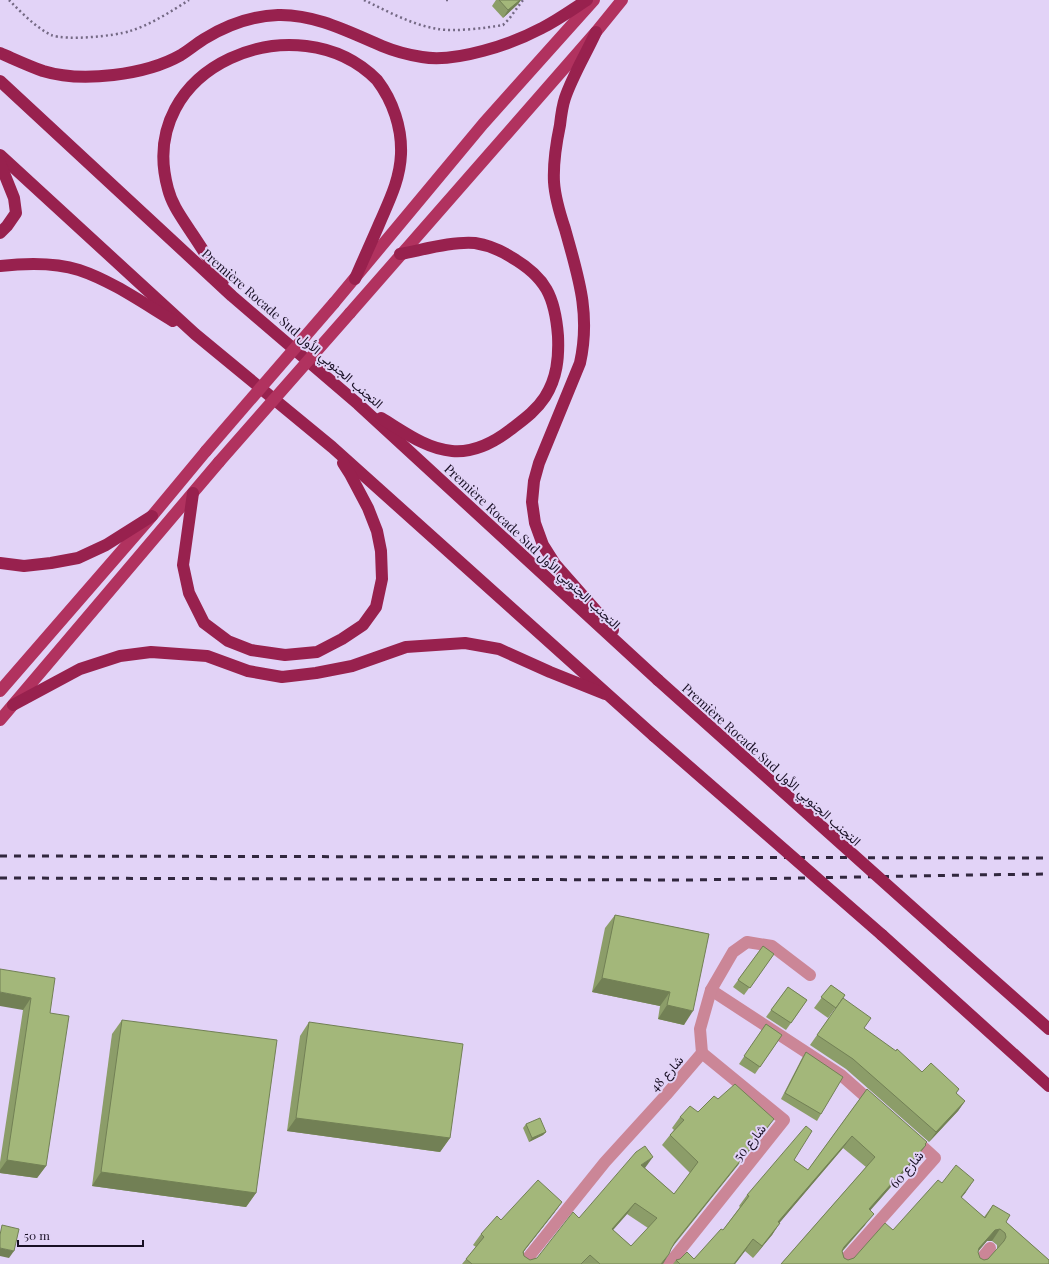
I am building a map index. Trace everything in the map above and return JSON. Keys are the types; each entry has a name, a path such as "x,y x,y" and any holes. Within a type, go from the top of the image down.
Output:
{"highway":[{"path":"0,52 44,71 70,76 96,76 131,72 158,66 234,24 256,18 283,15 311,18 387,48 422,57 446,58 473,53 506,44 543,28 587,0"},
{"path":"596,32 565,98 555,151 554,165 554,182 557,201 578,277 582,298 585,330 584,346 580,363 539,463 534,481 532,502 535,523 540,538 555,564 658,680"},
{"path":"297,34 326,41 351,54 362,63 372,73 384,90 393,108 397,122 400,135 401,152 400,170 396,187 355,279"},
{"path":"232,296 173,203 164,175 163,161 165,136 177,100 185,87 206,65 231,48 247,41 274,35"},
{"name":"Première Rocade Sud التجنب الجنوبي الأول","path":"0,81 232,296 358,404 658,680 1049,1029"},
{"path":"0,155 195,334 332,447 654,736 882,935 1049,1086"},
{"path":"0,164 14,198 16,213 0,233"},
{"path":"358,404 427,444 439,449 452,451 473,449 493,442 530,415 545,396 556,372 558,343 554,305 543,284 535,274 524,265 501,251 474,243 461,243 400,254"},
{"path":"0,266 19,264 50,265 78,270 102,279 195,334"},
{"path":"193,492 183,565 189,593 204,623 228,641 251,650 285,655 317,652 342,639 363,625 376,607 382,579 381,551 377,531 368,508 350,474 332,447"},
{"path":"0,563 24,566 78,558 106,545 152,516"},
{"path":"12,705 80,669 120,656 151,652 207,656 248,671 282,677 316,673 352,666 406,647 465,643 499,650 590,689 610,695"}],"main road":[{"path":"0,691 355,279 483,124 594,0"},
{"path":"0,720 218,462 596,32 622,0"}],"street":[{"name":"شارع 48","path":"523,1264 605,1162 702,1053 700,1029 711,990 733,952 748,942 772,946 810,975"},
{"path":"711,990 841,1076 882,1111"},
{"name":"شارع 50","path":"669,1264 784,1120 702,1053"},
{"name":"شارع 60","path":"841,1264 935,1158 906,1132"},
{"path":"977,1264 990,1248"}],"path":[{"path":"8,0 39,27 52,35 84,38 130,32 164,15 189,0"},
{"path":"364,0 416,23 448,30 503,25 510,19 523,0"},
{"path":"446,0 451,0"}],"building":[{"path":"499,0 520,0 508,10"},
{"path":"615,915 709,934 693,1011 667,1005 670,992 602,978"},
{"path":"763,946 774,954 750,988 738,980"},
{"path":"0,969 55,978 50,1013 69,1016 46,1166 7,1160 31,998 0,992"},
{"path":"831,985 845,995 836,1008 821,997"},
{"path":"788,987 807,1000 791,1023 771,1010"},
{"path":"843,998 871,1018 864,1028 896,1051 897,1049 922,1072 931,1063 959,1089 956,1093 965,1101 936,1132 853,1059 817,1035"},
{"path":"122,1020 277,1040 256,1193 101,1172"},
{"path":"309,1022 463,1044 450,1138 296,1118"},
{"path":"766,1024 782,1035 760,1067 744,1056"},
{"path":"806,1052 843,1077 821,1114 785,1093"},
{"path":"735,1084 774,1119 675,1242 669,1254 661,1264 600,1264 590,1255 581,1264 472,1264 466,1259 484,1237 481,1234 497,1216 501,1220 538,1180 562,1202 523,1252 524,1256 530,1260 537,1258 573,1212 579,1218 636,1152 645,1146 653,1157 641,1165 674,1194 698,1162 670,1135 684,1120 680,1117 690,1106 698,1112 714,1096 718,1099","holes":["635,1203 657,1218 631,1246 612,1229"]},
{"path":"867,1089 927,1142 925,1144 926,1145 869,1209 874,1214 844,1247 842,1251 844,1258 848,1260 854,1258 885,1223 893,1230 938,1180 942,1183 956,1165 974,1180 961,1197 985,1218 993,1205 1010,1215 1006,1222 1049,1260 1049,1264 781,1264 875,1157 852,1136 778,1222 780,1223 762,1246 753,1239 734,1264 680,1264 676,1260 680,1259 687,1252 694,1259 721,1229 723,1230 749,1196 747,1195 806,1126 812,1131 794,1160 808,1170","holes":["1000,1229 1005,1233 1006,1237 1004,1241 988,1259 984,1260 980,1258 978,1252 979,1248 995,1230"]},
{"path":"540,1118 546,1132 532,1138 526,1124"},
{"path":"2,1225 19,1229 14,1251 0,1248"}],"railway":[{"path":"0,856 1049,858"},
{"path":"0,878 692,880 1049,874"}]}
